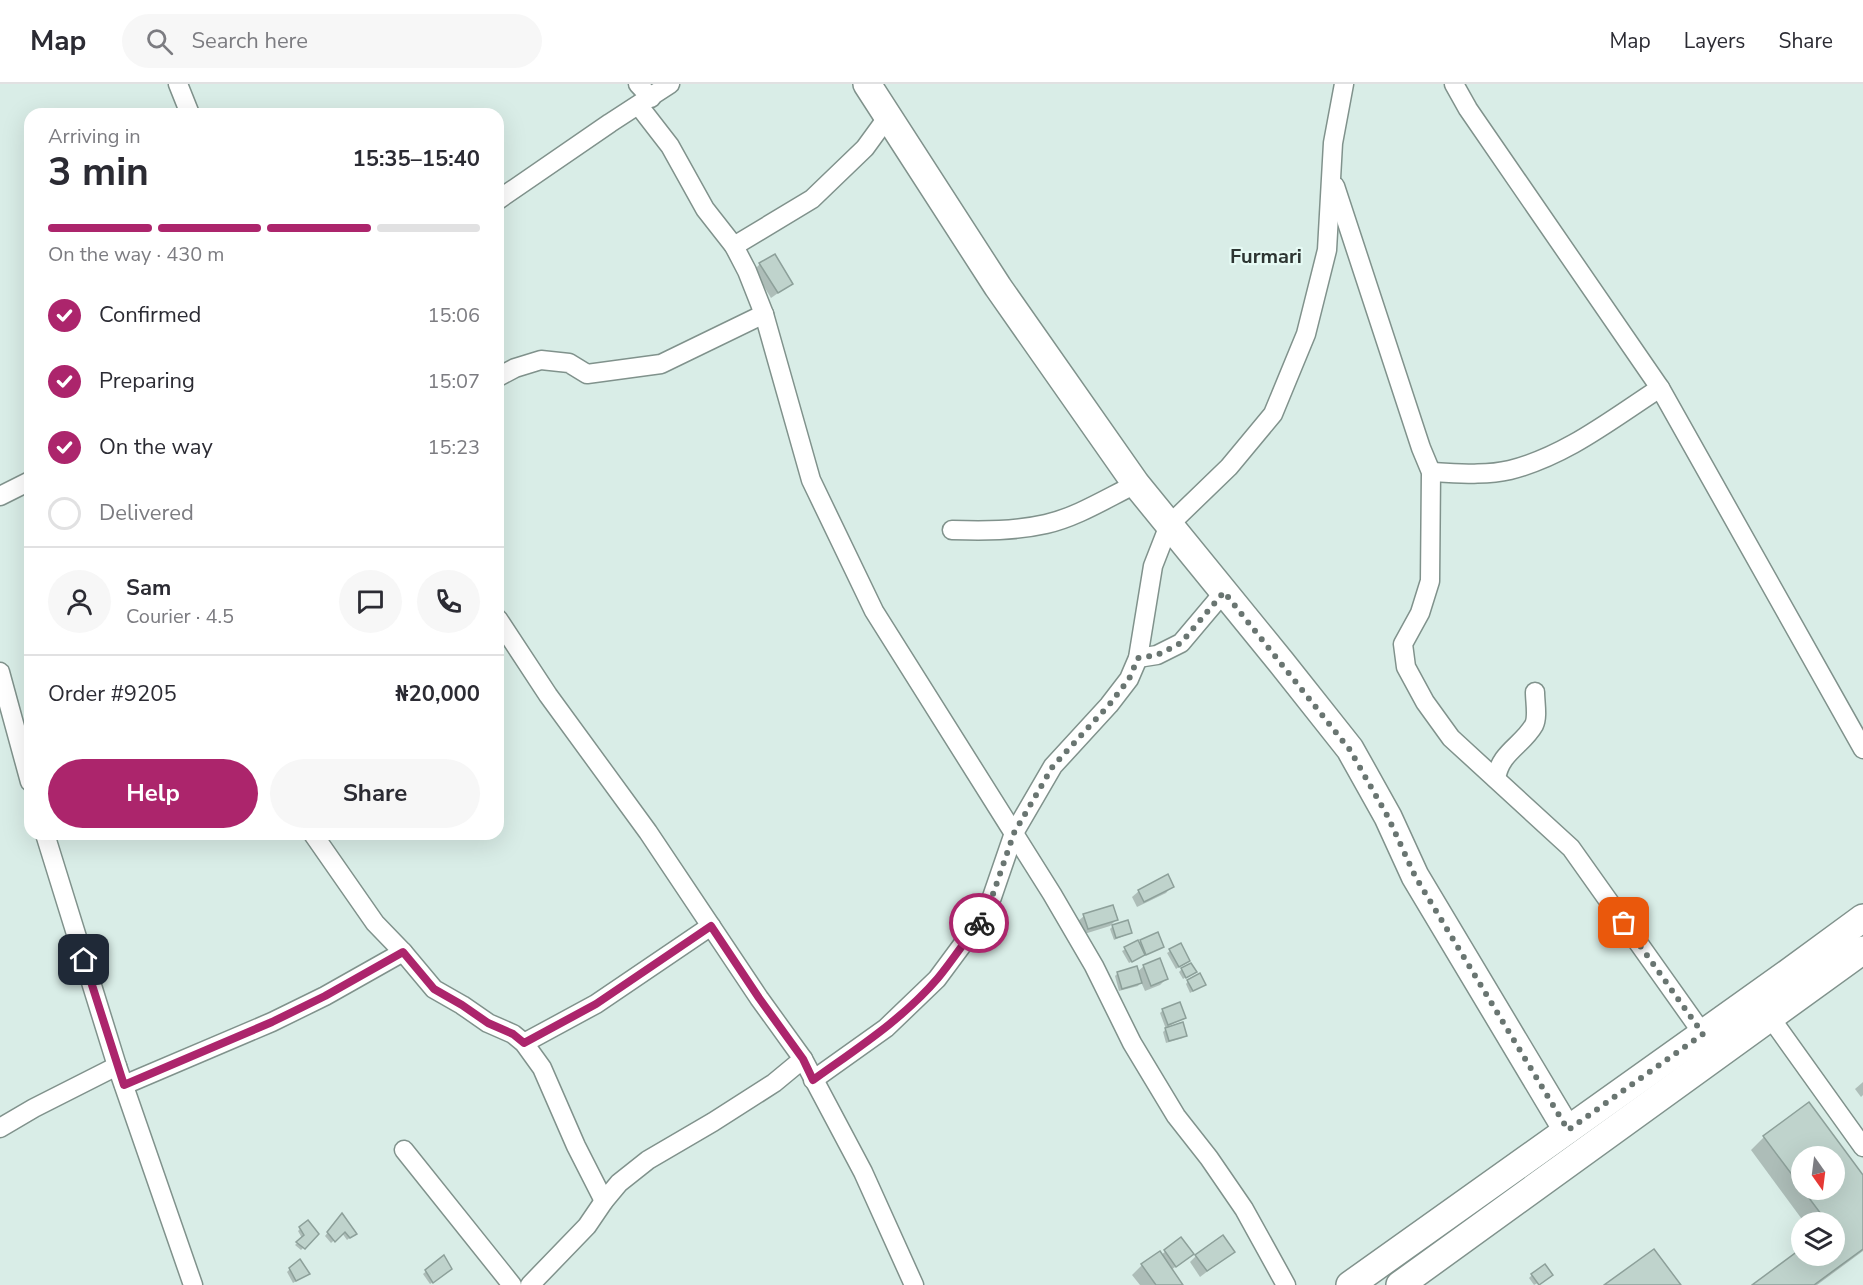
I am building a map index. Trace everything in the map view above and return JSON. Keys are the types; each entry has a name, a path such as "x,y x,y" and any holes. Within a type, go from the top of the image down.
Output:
{"street":[{"path":"178,84 188,108"},
{"path":"638,84 645,102 705,209 734,246 747,271 764,314 811,480 874,611 1052,894 1094,966 1132,1042 1176,1116 1244,1209 1286,1285"},
{"path":"504,196 670,84"},
{"path":"867,84 998,287 1136,484 1350,750 1388,817 1415,876 1568,1130"},
{"path":"813,1080 886,1028 937,979 980,921 992,897 1014,833 1053,766 1109,705 1129,679 1138,658 1153,566 1168,525 1229,467 1273,414 1306,334 1327,250 1333,143 1344,84"},
{"path":"1454,84 1468,109 1660,388 1863,749"},
{"path":"734,246 813,199 865,147 889,115"},
{"path":"1332,179 1431,472 1430,581 1419,613 1403,644 1406,667 1425,702 1451,738 1571,848 1703,1034"},
{"path":"504,374 514,368 541,360 569,363 587,375 661,364 764,314"},
{"path":"1431,472 1502,471 1560,452 1660,388"},
{"path":"0,496 24,484"},
{"path":"952,530 996,531 1045,524 1061,519 1136,484"},
{"path":"1138,658 1157,655 1181,643 1224,592"},
{"path":"504,629 648,832 759,998 803,1059 863,1172 914,1285"},
{"path":"0,672 24,760"},
{"path":"1496,779 1498,768 1534,725 1535,692"},
{"path":"47,840 117,1066 193,1285"},
{"path":"317,840 375,923 434,989 488,1023 513,1034 524,1043 542,1068 576,1146 604,1201"},
{"path":"1400,1285 1763,1007 1863,918"},
{"path":"524,1043 596,1004 711,926"},
{"path":"1350,1285 1703,1034 1763,1007 1863,950"},
{"path":"124,1085 272,1022 325,996 403,952"},
{"path":"1763,1007 1863,1147"},
{"path":"530,1285 587,1226 619,1183 648,1160 774,1083 803,1059"},
{"path":"0,1128 117,1066"},
{"path":"404,1150 512,1285"}],"building":[{"path":"775,254 793,284 778,293 759,263"},
{"path":"1168,874 1174,887 1144,902 1138,890"},
{"path":"1113,905 1118,920 1088,929 1083,914"},
{"path":"1128,920 1132,933 1116,938 1112,925"},
{"path":"1158,932 1164,947 1146,955 1140,940"},
{"path":"1138,940 1145,955 1132,962 1124,947"},
{"path":"1181,943 1190,961 1179,967 1169,949"},
{"path":"1160,958 1168,979 1151,986 1143,965"},
{"path":"1191,963 1197,972 1186,978 1181,968"},
{"path":"1137,966 1142,983 1122,989 1117,972"},
{"path":"1200,973 1206,985 1193,991 1187,980"},
{"path":"1180,1002 1186,1018 1168,1025 1162,1009"},
{"path":"1183,1022 1187,1036 1169,1041 1165,1028"},
{"path":"1809,1102 1842,1146 1791,1146 1791,1173 1763,1136"},
{"path":"1845,1151 1863,1175 1863,1249 1845,1262 1845,1212 1820,1212 1810,1200 1845,1200"},
{"path":"342,1213 357,1234 350,1238 345,1232 335,1242 327,1232"},
{"path":"308,1220 319,1234 305,1249 296,1242 304,1235 299,1227"},
{"path":"1223,1235 1235,1252 1207,1271 1195,1255"},
{"path":"1181,1237 1194,1254 1176,1267 1164,1250"},
{"path":"1654,1249 1681,1285 1604,1285"},
{"path":"1160,1251 1183,1285 1156,1285 1141,1264"},
{"path":"444,1255 452,1269 433,1283 425,1270"},
{"path":"1791,1256 1791,1266 1840,1266 1814,1285 1752,1285"},
{"path":"300,1259 310,1274 296,1281 289,1268"},
{"path":"1545,1264 1553,1275 1539,1285 1531,1274"}],"way so far":[{"path":"979,923 992,897 1014,833 1053,766 1109,705 1129,679 1138,658 1157,655 1181,643 1224,592 1350,750 1388,817 1415,876 1568,1130 1703,1034 1624,923"}],"district":[{"name":"Furmari","path":"1266,256"}],"route":[{"path":"84,960 124,1085 272,1022 325,996 403,952 434,989 488,1023 513,1034 524,1043 596,1004 711,926 803,1059 813,1080 886,1028 920,996 937,979 979,923"}]}
